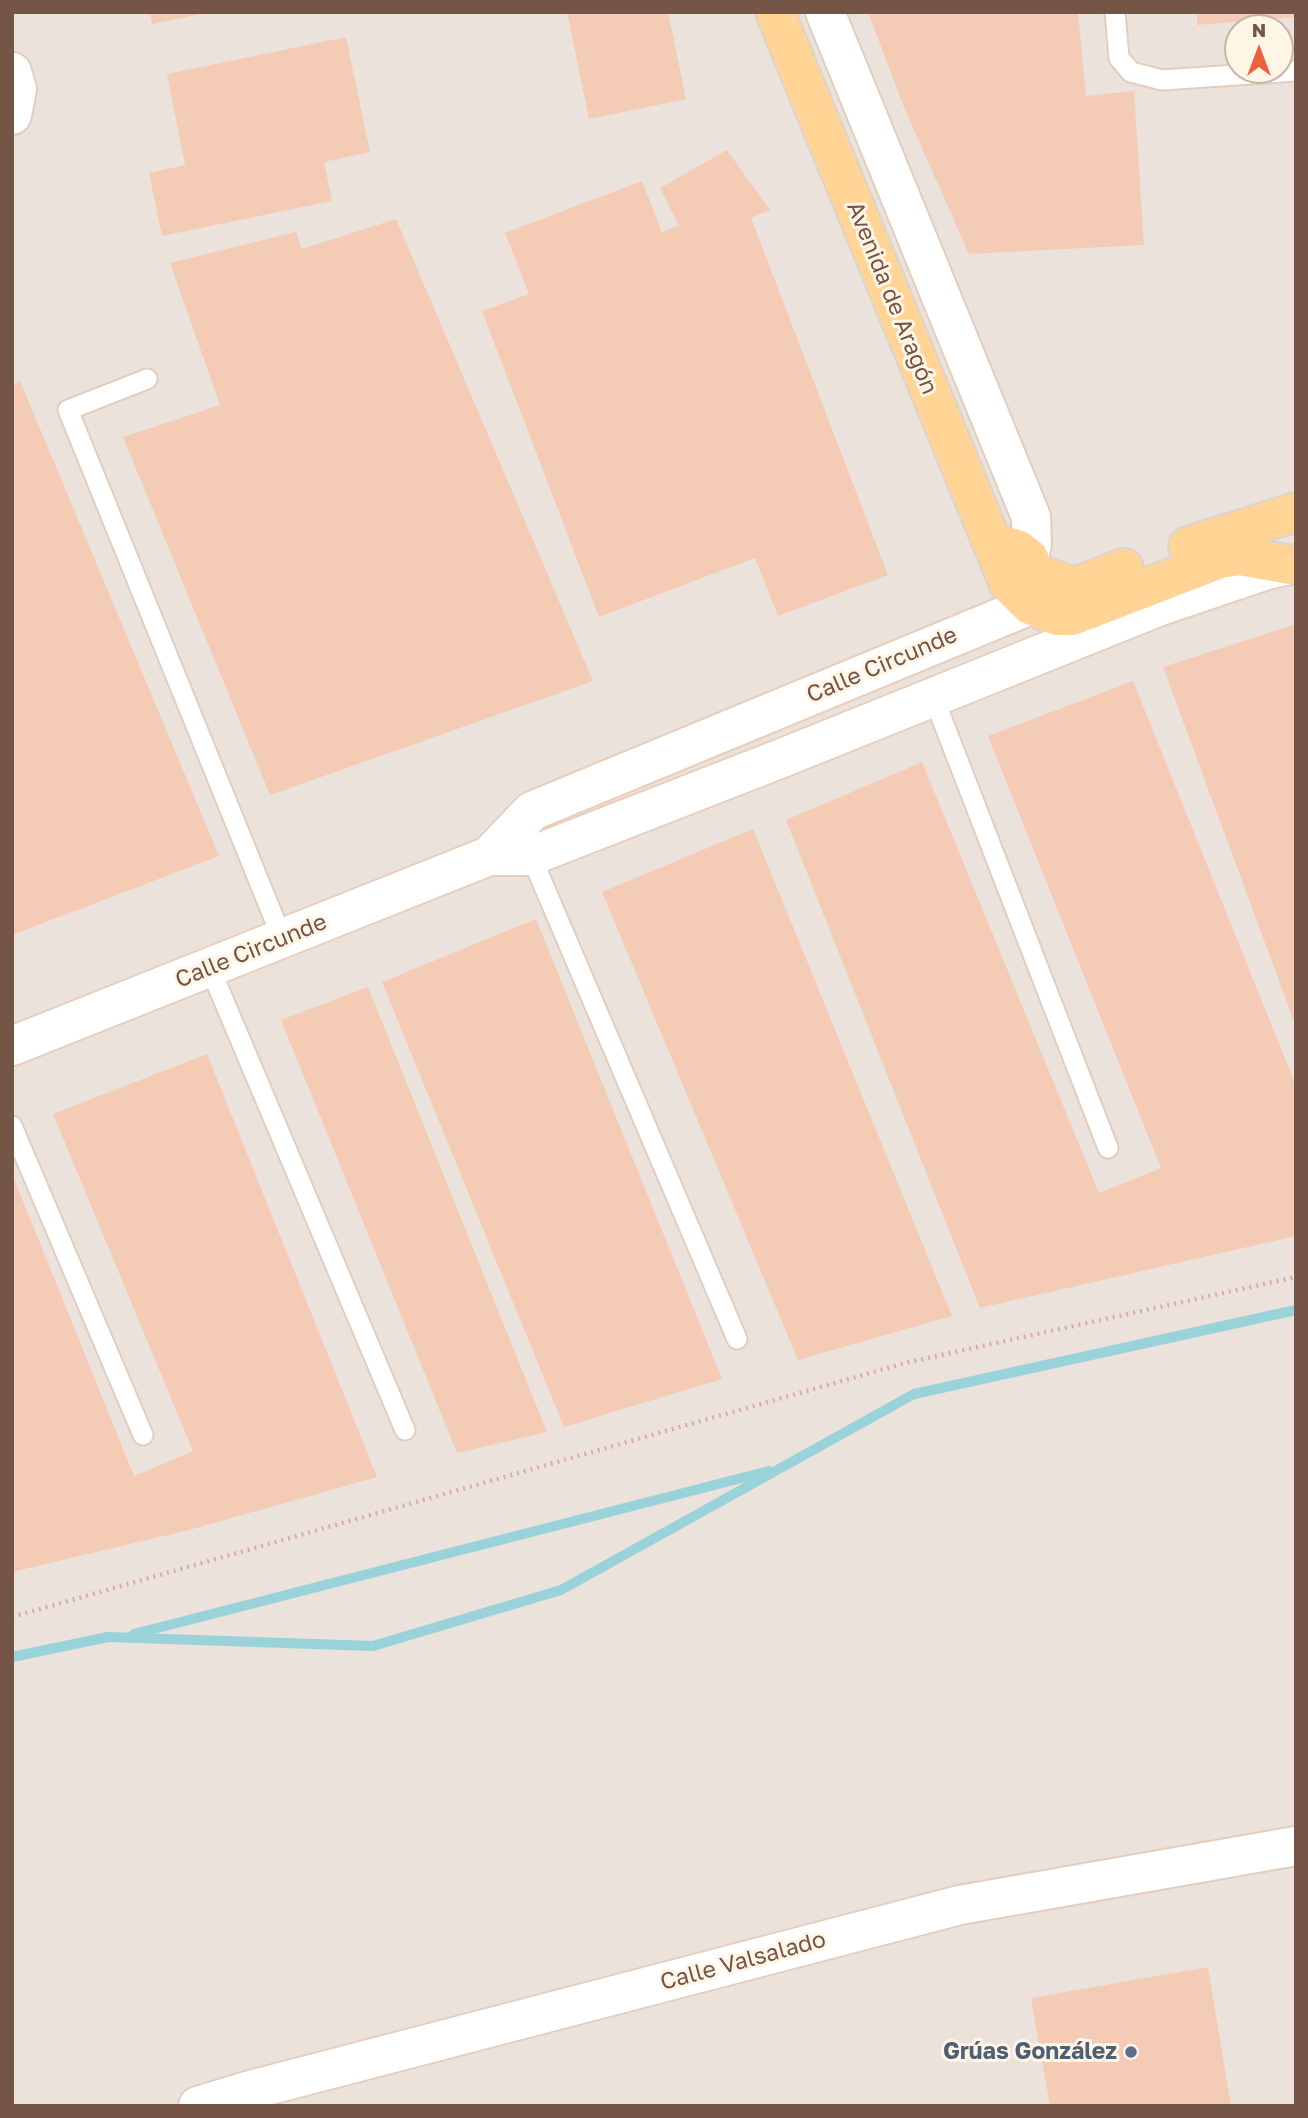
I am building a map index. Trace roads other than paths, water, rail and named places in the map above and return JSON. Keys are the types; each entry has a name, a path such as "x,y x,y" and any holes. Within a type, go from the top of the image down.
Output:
{"main road":[{"name":"Avenida de Aragón","path":"775,12 991,541 1038,584"},
{"path":"825,12 1031,517 1038,584 1056,616 1072,616 1220,559 1240,556 1293,564"},
{"path":"12,72 17,89 12,115"},
{"path":"1038,584 1129,566 1296,512"},
{"name":"Calle Circunde","path":"12,1046 489,856 531,856 1160,606 1293,564"},
{"path":"820,742 850,713 877,696 1009,638 1026,615 1038,584"},
{"name":"Calle Circunde","path":"489,856 532,811 987,621 1038,584"},
{"name":"Calle Valsalado","path":"198,2106 960,1905 1296,1846"}],"lane":[{"path":"1115,12 1119,58 1131,72 1162,80 1296,71"},
{"path":"147,379 68,410 282,938"},
{"path":"933,696 1108,1148"},
{"path":"531,856 737,1339"},
{"path":"210,968 405,1430"},
{"path":"12,1126 143,1435"}],"waterway":[{"path":"12,1657 108,1637 373,1646 561,1590 914,1394 1296,1310"},
{"path":"134,1634 769,1471"}],"place":[{"name":"Grúas González","path":"1131,2052"}]}
